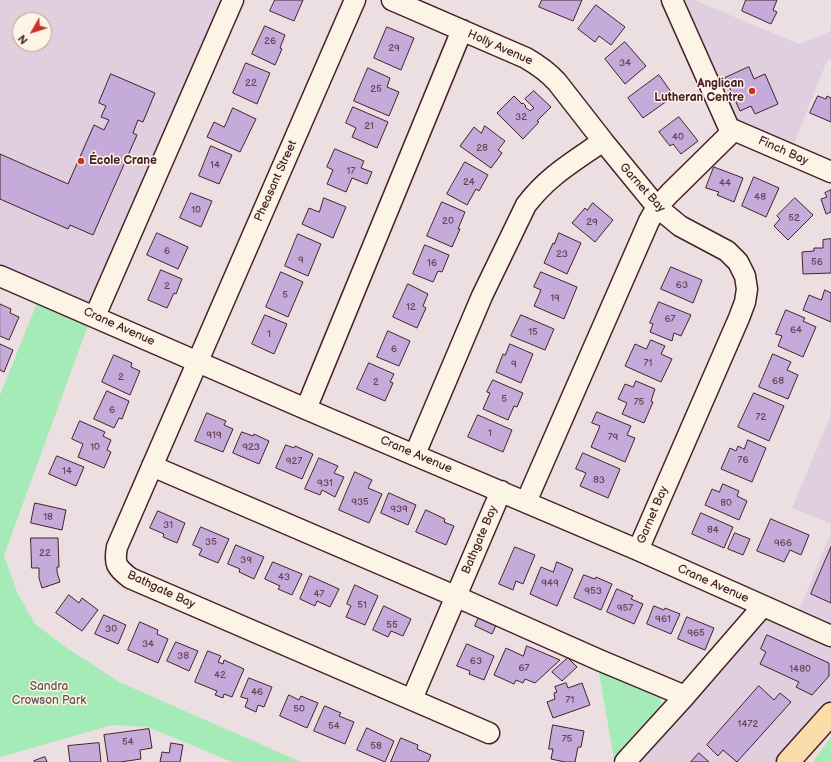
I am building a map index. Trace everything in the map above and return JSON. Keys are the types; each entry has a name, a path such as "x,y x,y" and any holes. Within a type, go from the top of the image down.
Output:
{"main road":[{"path":"788,762 831,714"}],"street":[{"path":"95,316 233,0"},
{"name":"Pheasant Street","path":"197,361 355,0"},
{"name":"Holly Avenue","path":"392,0 526,58 549,73 603,142"},
{"path":"526,502 649,221 657,207 734,130 729,128 672,0"},
{"path":"306,409 462,30"},
{"name":"Finch Bay","path":"734,130 831,172"},
{"path":"415,454 482,296 526,205 536,192 554,175 603,142"},
{"name":"Garnet Bay","path":"603,142 657,207 680,226 727,251 738,262 745,276 747,289 740,318 638,550"},
{"name":"Crane Avenue","path":"0,276 306,409 638,550 831,636"},
{"name":"Bathgate Bay","path":"197,361 117,547 115,559 118,569 130,578 488,733"},
{"path":"152,466 685,696"},
{"name":"Bathgate Bay","path":"412,699 501,491"},
{"path":"625,762 685,696 763,606"}],"shaded area":[{"name":"École Crane","path":"0,0 233,0 95,316 0,279"},
{"path":"672,0 694,0 799,44 831,31 831,59 826,63 790,154 734,130"},
{"path":"831,415 831,524 792,508"},
{"path":"831,532 831,714 788,762 625,762 762,612 793,625"}],"green space":[{"name":"Sandra Crowson Park","path":"39,298 90,320 4,555 17,592 35,624 67,648 119,682 301,762 232,762 148,727 112,725 0,757 0,395"},
{"path":"598,667 661,696 661,706 614,759"},
{"path":"831,737 830,762 813,762"}],"building":[{"path":"275,0 303,0 294,21 270,11"},
{"path":"542,0 582,0 573,21 539,7"},
{"path":"746,0 777,0 773,10 777,12 771,24 742,11"},
{"path":"596,5 625,27 611,45 599,36 595,42 578,29"},
{"path":"265,26 285,35 280,48 282,49 275,65 252,54"},
{"path":"387,27 414,38 401,70 374,58"},
{"path":"625,42 646,66 625,84 605,59"},
{"path":"246,63 270,73 257,104 233,93"},
{"name":"Anglican Lutheran Centre","path":"749,67 754,79 765,74 778,104 755,114 751,106 740,111 725,78"},
{"path":"368,68 390,78 387,87 399,92 389,116 354,101"},
{"path":"111,74 155,93 143,122 138,120 133,133 137,135 93,235 70,225 68,229 0,199 0,154 68,184 94,125 104,130 109,120 101,117 106,106 99,103"},
{"path":"659,75 674,96 643,118 628,98"},
{"path":"534,91 551,107 537,121 539,122 523,139 497,113 514,96 530,111 534,108 525,99"},
{"path":"818,96 826,99 827,96 831,98 831,122 810,113"},
{"path":"353,107 388,122 377,148 352,137 356,128 346,123"},
{"path":"233,108 256,119 240,152 207,137 214,122 224,127"},
{"path":"679,117 698,141 681,154 673,144 670,146 659,132"},
{"path":"485,126 505,141 498,150 502,153 491,168 460,146 474,127 481,133"},
{"path":"211,146 232,155 219,184 199,176"},
{"path":"335,149 364,161 361,168 372,172 367,184 352,178 346,192 327,184 333,170 327,167"},
{"path":"465,162 488,175 479,191 476,189 467,205 447,194"},
{"path":"714,167 743,178 734,202 717,195 719,192 706,188"},
{"path":"754,177 779,188 766,217 742,206"},
{"path":"831,190 831,212 826,214 821,199 827,197 825,193"},
{"path":"191,193 212,201 201,227 180,218"},
{"path":"324,198 346,207 333,238 302,224 309,208 319,212"},
{"path":"795,198 813,215 788,240 774,226 780,219 777,216"},
{"path":"442,202 465,212 458,229 460,229 452,247 427,236"},
{"path":"593,203 613,220 595,242 572,223 585,208 587,210"},
{"path":"157,233 188,247 178,269 147,255"},
{"path":"559,233 581,243 567,274 544,263"},
{"path":"298,234 321,244 308,276 285,266"},
{"path":"831,239 831,273 803,274 802,252 814,251 814,248 823,248 823,240"},
{"path":"425,245 449,255 442,272 438,271 433,282 413,274"},
{"path":"671,267 702,280 693,303 661,289"},
{"path":"161,270 182,279 176,294 174,293 167,308 148,300"},
{"path":"281,272 303,282 288,317 266,307"},
{"path":"541,272 577,287 564,319 534,306 541,290 534,287"},
{"path":"408,284 428,294 423,306 426,308 417,328 393,317"},
{"path":"825,290 831,293 831,322 803,310 809,295 821,300"},
{"path":"659,302 691,315 681,336 674,333 672,341 650,332 653,324 650,323"},
{"path":"0,304 11,309 10,313 19,317 9,340 0,336"},
{"path":"786,310 805,318 803,321 816,327 803,357 778,346 782,336 776,334"},
{"path":"265,315 287,324 274,354 252,344"},
{"path":"521,315 554,329 545,350 511,336"},
{"path":"388,331 410,341 399,366 377,357"},
{"path":"651,340 665,346 661,354 672,359 661,382 625,366 635,344 646,349"},
{"path":"0,344 13,350 4,372 0,370"},
{"path":"510,344 533,354 521,383 496,372 503,354 505,355"},
{"path":"773,354 791,362 787,370 798,375 788,399 759,387"},
{"path":"114,355 132,363 131,367 140,371 130,395 102,382"},
{"path":"369,363 394,374 390,382 393,383 385,401 357,389"},
{"path":"493,380 523,393 517,407 514,406 508,420 483,409 490,393 487,392"},
{"path":"636,381 655,389 651,401 653,402 644,423 622,414 627,403 618,399 625,384 633,387"},
{"path":"107,391 129,401 122,419 119,418 114,428 94,419"},
{"path":"754,393 784,406 769,441 738,427"},
{"path":"597,412 631,426 627,435 635,438 625,462 591,447 600,426 592,423"},
{"path":"207,413 226,421 224,425 233,429 223,452 195,441"},
{"path":"478,415 512,430 503,452 468,437"},
{"path":"80,421 105,432 103,436 111,440 107,450 111,452 104,468 78,457 83,444 72,439"},
{"path":"242,432 253,436 254,434 269,441 259,464 233,453"},
{"path":"748,440 766,448 752,482 721,469 730,448 736,451 738,446 744,449"},
{"path":"286,445 294,448 295,446 313,454 302,479 276,468"},
{"path":"583,453 620,469 608,498 580,486 586,473 576,469"},
{"path":"57,456 84,467 76,486 49,474"},
{"path":"319,458 338,466 334,473 344,477 335,497 322,490 320,495 305,489"},
{"path":"355,472 372,480 368,488 382,494 369,523 339,510"},
{"path":"723,484 739,491 737,496 747,501 739,520 705,505 712,489 719,492"},
{"path":"389,493 416,505 408,525 381,513"},
{"path":"35,503 66,510 62,530 31,523"},
{"path":"426,510 445,519 444,522 454,526 446,545 416,532"},
{"path":"158,511 185,523 177,543 163,537 164,534 150,528"},
{"path":"701,513 733,527 724,548 692,534"},
{"path":"771,519 809,535 801,555 790,550 784,562 757,551"},
{"path":"201,527 229,539 218,563 199,555 202,549 193,545"},
{"path":"735,533 750,539 743,555 728,549"},
{"path":"31,538 58,538 59,567 57,567 57,572 60,582 42,588 39,578 39,568 32,568"},
{"path":"236,545 264,557 254,579 239,572 240,569 228,564"},
{"path":"515,547 535,555 523,584 516,581 513,590 499,584"},
{"path":"831,547 831,603 811,594"},
{"path":"273,562 302,574 292,595 278,589 280,586 265,579"},
{"path":"557,562 573,569 557,606 530,594 541,567 553,572"},
{"path":"584,575 595,579 596,577 612,584 601,610 574,598"},
{"path":"310,576 339,589 330,607 317,601 315,606 300,599"},
{"path":"355,585 378,596 365,625 346,617 351,606 347,604"},
{"path":"617,589 633,596 631,599 643,604 634,624 607,612"},
{"path":"69,595 79,603 82,598 98,610 82,631 56,613"},
{"path":"384,606 411,619 403,636 391,631 388,637 373,630"},
{"path":"654,606 664,610 665,608 680,614 671,634 647,624"},
{"path":"104,615 126,625 118,644 95,634"},
{"path":"480,615 497,623 492,634 475,626"},
{"path":"687,617 714,628 705,650 678,639"},
{"path":"140,622 158,630 157,634 168,639 158,663 128,650"},
{"path":"767,635 829,663 829,676 812,695 796,687 799,682 760,664 766,652 761,649"},
{"path":"176,642 198,651 189,671 167,661"},
{"path":"467,644 494,656 484,680 469,674 470,671 457,666"},
{"path":"527,646 560,660 535,683 525,679 523,683 516,680 514,684 494,675 506,648 523,656"},
{"path":"208,651 221,656 218,662 223,664 224,660 244,669 232,697 224,694 223,698 215,695 217,691 195,682"},
{"path":"568,658 577,667 562,681 552,672"},
{"path":"249,678 272,687 264,707 258,705 256,712 245,707 248,699 241,697"},
{"path":"566,683 568,688 582,683 590,705 553,718 547,702 555,699 554,693 557,692 555,687"},
{"path":"759,686 774,700 780,693 791,702 737,762 723,750 718,756 707,745"},
{"path":"289,695 299,700 301,696 318,703 307,728 280,716"},
{"path":"325,706 341,713 339,716 354,722 345,744 314,731"},
{"path":"553,725 584,731 581,747 578,747 575,762 565,762 551,759 553,749 549,749"},
{"path":"367,728 394,741 385,762 357,750"},
{"path":"149,729 152,748 140,750 141,759 108,762 104,735"},
{"path":"401,738 418,745 417,749 431,755 428,762 391,762"},
{"path":"99,743 101,762 70,762 68,746"},
{"path":"171,743 183,745 180,762 160,762 162,752 169,753"},
{"path":"699,753 709,762 691,762"},
{"path":"45,757 47,762 34,761"}],"place":[{"name":"Anglican Lutheran Centre","path":"752,91"},
{"name":"École Crane","path":"81,161"}]}
